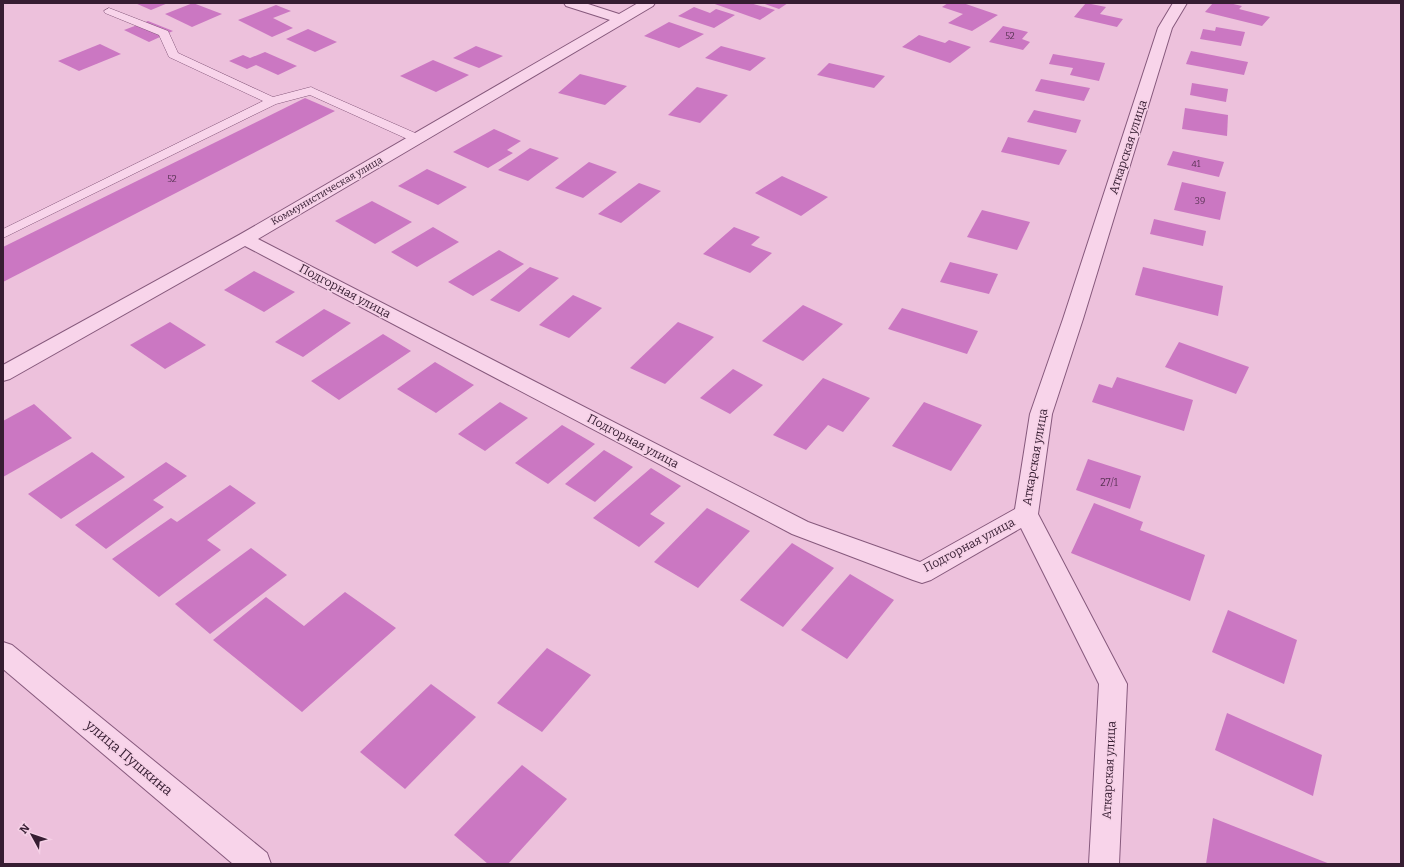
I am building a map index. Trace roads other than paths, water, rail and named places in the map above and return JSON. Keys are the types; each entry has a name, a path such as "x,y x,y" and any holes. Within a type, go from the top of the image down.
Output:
{"street":[{"path":"571,3 621,19"},
{"name":"Коммунистическая улица","path":"3,374 245,239 648,3"},
{"name":"Аткарская улица","path":"1104,864 1113,684 1026,514 1041,414 1073,319 1165,28 1180,3"},
{"name":"Подгорная улица","path":"245,239 800,528 922,573 1026,514"},
{"name":"улица Пушкина","path":"3,652 256,864"}],"lane":[{"path":"109,11 164,33 173,55 272,101"},
{"path":"3,234 272,101 311,92 418,139"}]}
